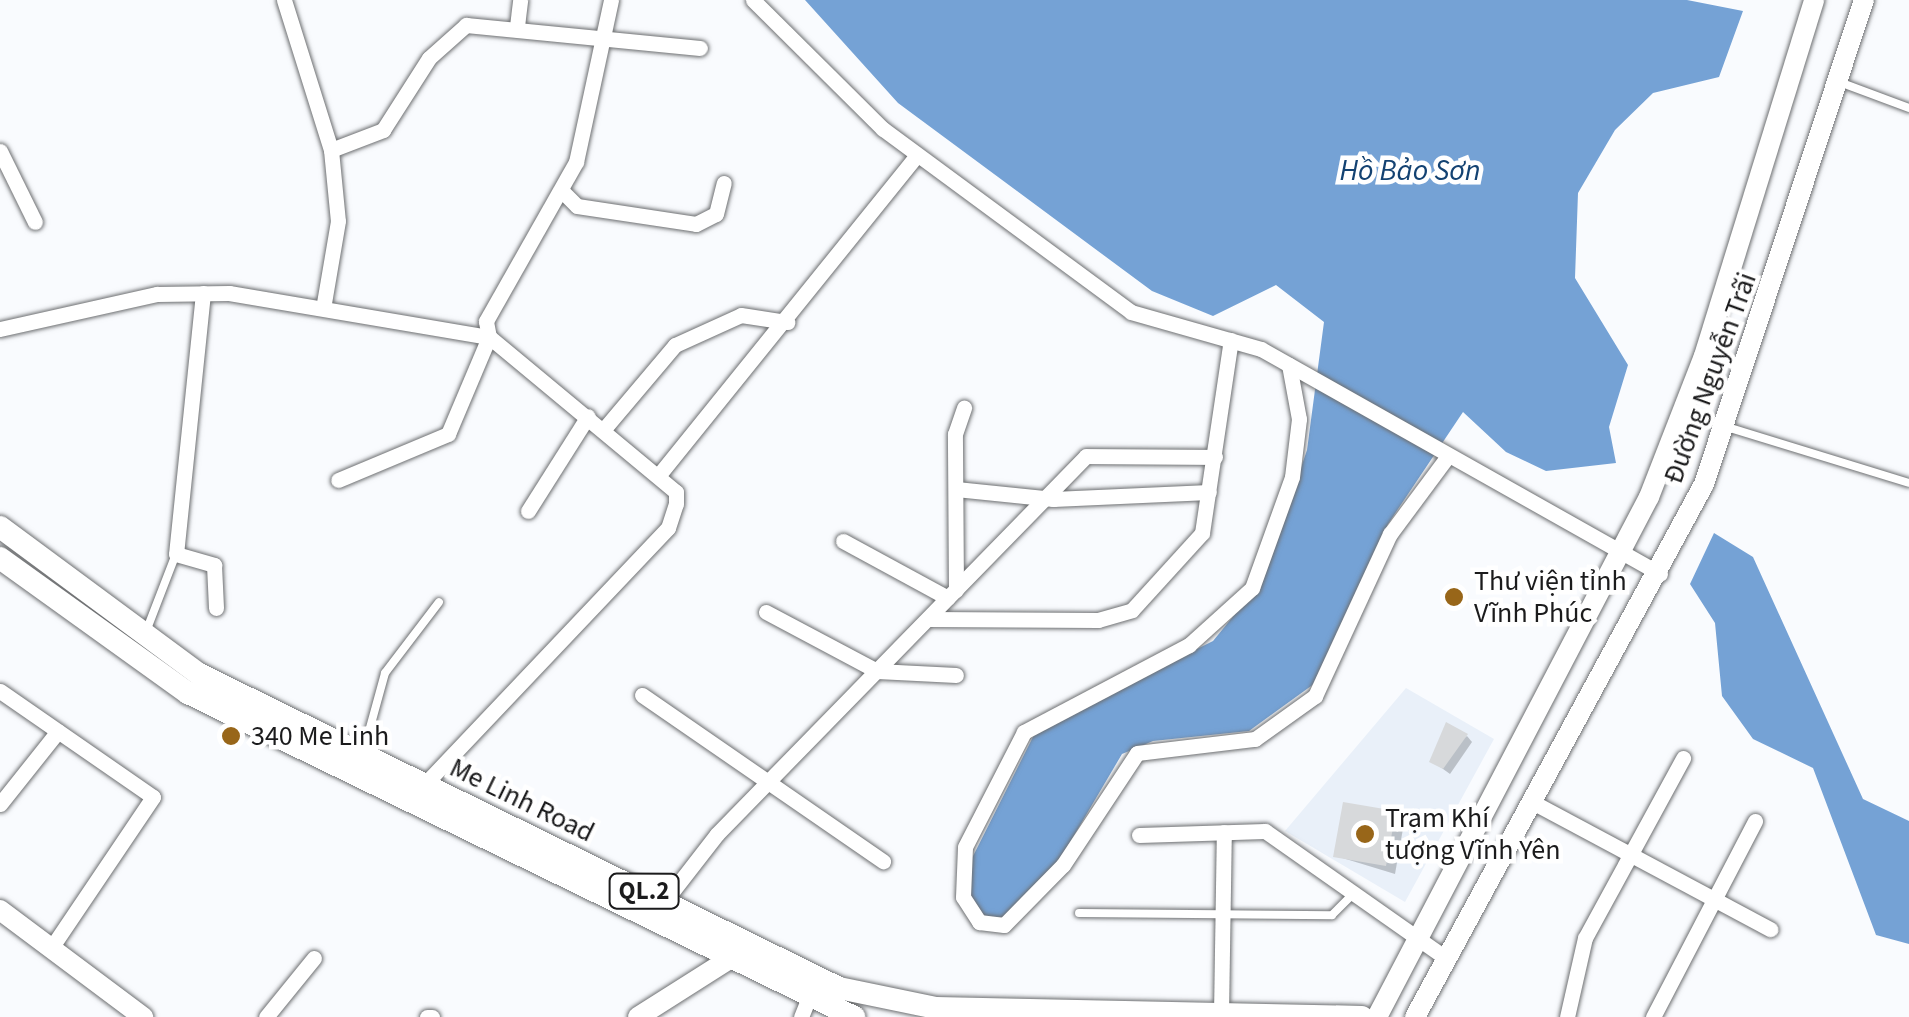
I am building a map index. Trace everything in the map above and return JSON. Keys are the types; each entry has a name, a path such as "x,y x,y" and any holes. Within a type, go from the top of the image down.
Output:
{"main road":[{"name":"Đường Nguyễn Trãi","path":"1376,1017 1622,551 1691,393 1814,0"},
{"name":"Đường Nguyễn Trãi","path":"1415,1017 1660,574 1728,427 1862,1"},
{"name":"Me Linh Road","path":"0,527 143,639 362,757 839,988 907,1006 1362,1017"},
{"name":"Me Linh Road","path":"0,558 188,692 726,960 804,1008 854,1017"},
{"path":"0,910 143,1017"},
{"path":"638,1017 752,945"}],"street":[{"path":"284,0 331,150 338,221 324,303"},
{"path":"518,26 520,0"},
{"path":"338,480 448,434 489,337 486,321 562,191 611,0"},
{"path":"752,0 918,155 1131,312 1231,340 1294,368 1660,574"},
{"path":"331,150 383,130 429,58 466,25 518,26 700,48"},
{"path":"0,151 35,222"},
{"path":"658,476 787,322 918,155"},
{"path":"562,191 578,206 696,224 716,214 724,184"},
{"path":"203,293 176,554 214,565 216,608"},
{"path":"0,330 157,294 203,293 324,303 489,337 604,428 676,492 668,528 424,786"},
{"path":"604,428 675,345 741,314 787,322"},
{"path":"928,619 1126,614 1202,533 1231,340"},
{"path":"1294,368 1300,420 1292,477 1252,588 1189,646 1024,732 965,847 963,897 979,922 1004,925 1063,864 1137,753 1255,739 1315,696 1390,534 1445,455"},
{"path":"952,594 964,408"},
{"path":"528,511 588,416"},
{"path":"665,901 765,786 1086,456 1109,450 1215,458"},
{"path":"956,489 1041,499 1209,492"},
{"path":"843,542 952,594"},
{"path":"766,612 877,671 956,676"},
{"path":"0,691 152,798 50,948"},
{"path":"642,695 765,786 883,861"},
{"path":"0,804 58,731"},
{"path":"1566,1017 1572,970 1683,758"},
{"path":"1534,803 1770,930"},
{"path":"1654,1017 1754,821"},
{"path":"1138,836 1265,831 1356,892 1415,940 1446,958"},
{"path":"1221,1014 1224,832"},
{"path":"266,1017 314,958"}],"lane":[{"path":"1838,82 1909,108"},
{"path":"1728,427 1909,483"},
{"path":"143,639 176,554"},
{"path":"362,757 386,673 439,602"},
{"path":"1079,913 1332,915 1356,892"}],"shaded area":[{"path":"1406,688 1494,739 1405,902 1285,831"}],"water":[{"name":"Hồ Bảo Sơn","path":"805,0 1687,0 1743,11 1719,77 1653,93 1615,130 1578,193 1575,278 1628,365 1609,427 1616,463 1546,471 1506,452 1463,412 1388,524 1318,681 1249,731 1153,741 1122,754 1059,861 1004,917 986,918 970,899 968,866 1037,729 1213,641 1263,580 1307,450 1324,322 1276,285 1213,316 1152,291 898,103"},
{"path":"1714,533 1753,557 1863,799 1909,821 1909,944 1876,935 1813,768 1753,739 1722,696 1715,623 1690,584"}],"building":[{"path":"1446,722 1468,734 1443,769 1429,762"},
{"name":"Trạm Khí tượng Vĩnh Yên","path":"1343,802 1396,811 1386,866 1333,857"}],"place":[{"name":"Thư viện tỉnh Vĩnh Phúc","path":"1454,597"},
{"name":"340 Me Linh","path":"231,736"},
{"name":"Trạm Khí tượng Vĩnh Yên","path":"1365,834"}]}
